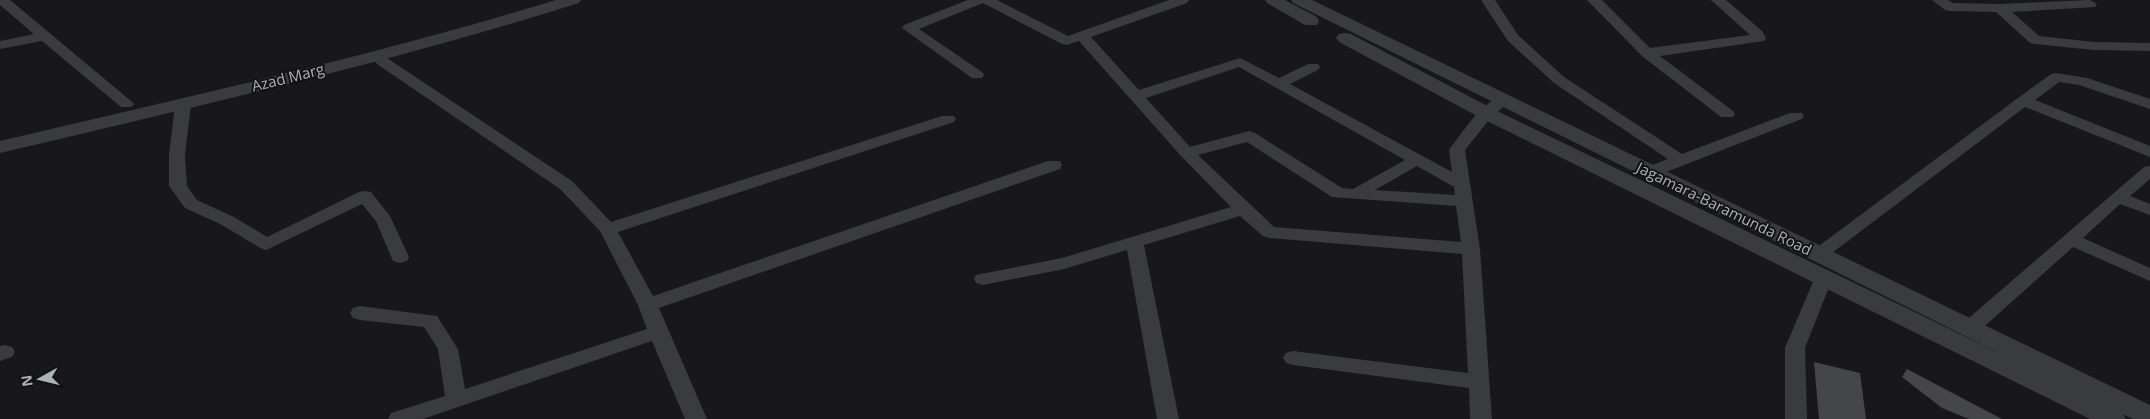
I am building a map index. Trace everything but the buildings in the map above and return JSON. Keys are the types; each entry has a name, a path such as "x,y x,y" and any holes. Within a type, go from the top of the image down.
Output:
{"street":[{"path":"2,0 126,104"},
{"name":"Azad Marg","path":"0,132 313,60 492,13 533,0"},
{"name":"Azad Marg","path":"0,147 183,104 377,55 502,22 573,0"},
{"path":"978,75 909,28 980,0"},
{"path":"987,0 1067,41 1182,0"},
{"name":"Jagamara-Baramunda Road","path":"1273,0 1486,113 2113,419"},
{"name":"Jagamara-Baramunda Road","path":"1299,0 2150,416"},
{"path":"1488,0 1513,38 1559,80 1680,160"},
{"path":"1594,0 1647,53 1727,114"},
{"path":"1647,53 1759,38 1757,34 1718,0"},
{"path":"1939,0 1950,7 2000,8 2090,4"},
{"path":"2000,8 2035,40 2094,46 2150,46"},
{"path":"0,46 45,36"},
{"path":"1082,36 1187,153 1243,210 1270,232 1471,249"},
{"path":"377,55 382,61 566,185 608,229 648,305 696,419"},
{"path":"1135,96 1240,62 1461,184"},
{"path":"1280,83 1313,67"},
{"path":"1818,255 2056,77 2082,81 2150,104"},
{"path":"1481,419 1471,249 1458,150 1486,113 1504,100"},
{"path":"2022,101 2150,152"},
{"path":"183,104 177,155 178,186 191,204 228,221 266,244 365,196 384,220 400,257"},
{"path":"1650,172 1796,116"},
{"path":"608,229 948,119"},
{"path":"1187,153 1249,136 1338,193 1465,201"},
{"path":"1356,194 1416,160"},
{"path":"648,305 1054,165"},
{"path":"1970,328 2150,171"},
{"path":"2118,197 2150,210"},
{"path":"983,279 1064,263 1243,210"},
{"path":"2070,239 2150,275"},
{"path":"1134,241 1168,419"},
{"path":"1796,419 1795,348 1824,277"},
{"path":"360,313 430,321 448,349 456,400"},
{"path":"399,419 658,332"},
{"path":"1293,358 1478,382"}]}
